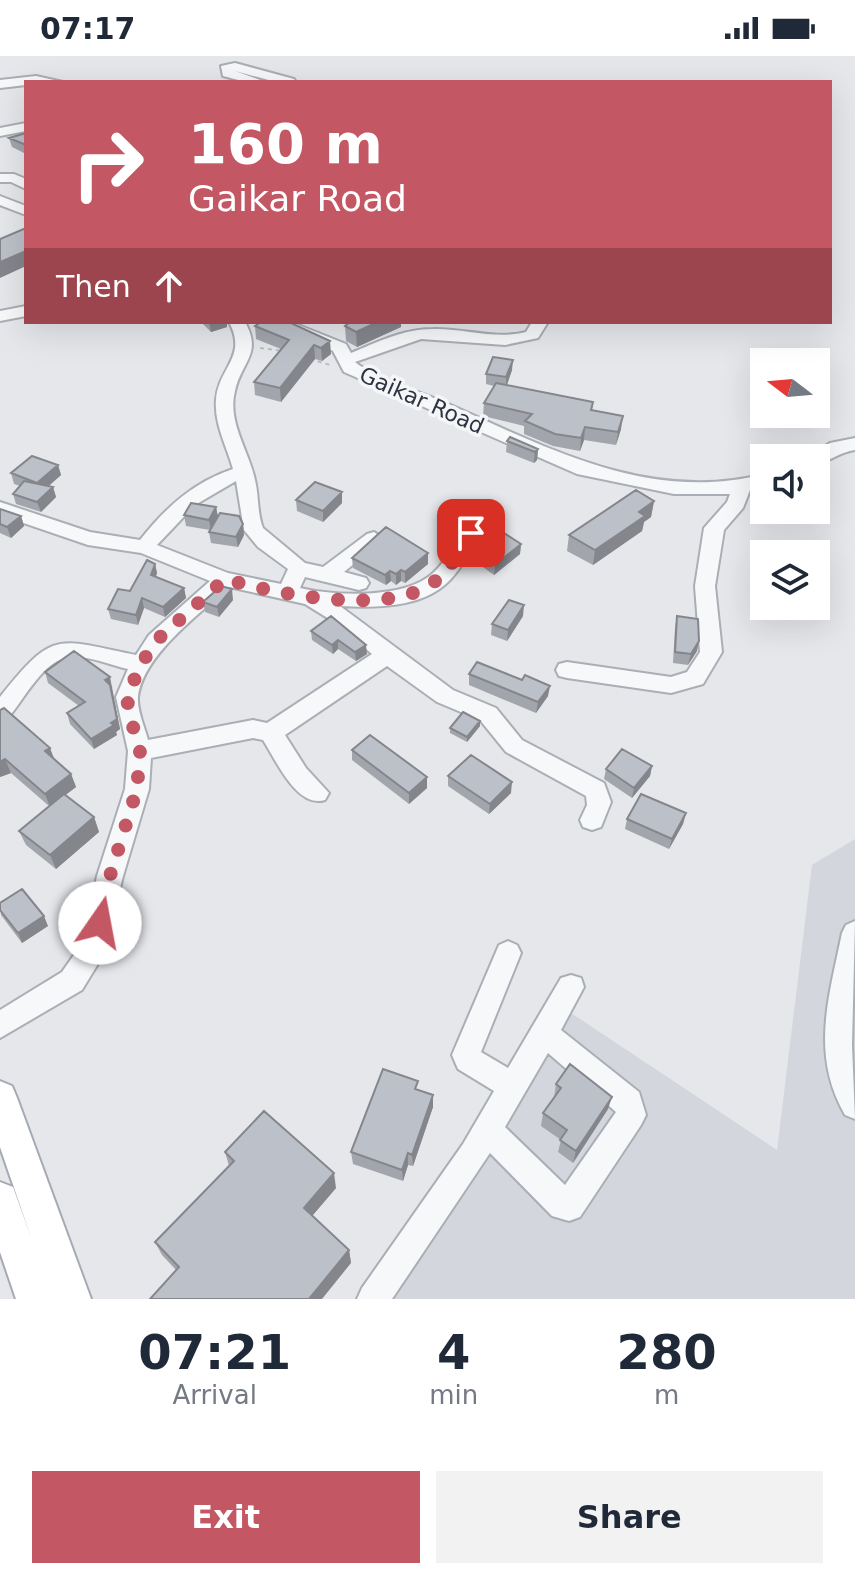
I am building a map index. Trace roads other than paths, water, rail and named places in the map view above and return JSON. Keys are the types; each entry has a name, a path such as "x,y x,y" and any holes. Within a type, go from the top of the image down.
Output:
{"main road":[{"path":"0,1098 72,1299"},
{"path":"0,1200 35,1299"}],"street":[{"path":"235,67 224,71 255,80"},
{"path":"0,84 24,81"},
{"path":"0,132 24,127"},
{"path":"0,178 14,178 24,184"},
{"path":"2,202 24,196"},
{"path":"2,202 24,210"},
{"path":"0,316 24,311"},
{"path":"238,324 244,332 244,355 226,390 228,429 244,472 251,523 259,538 298,568 359,583"},
{"path":"282,324 340,348 347,364 415,334 442,332 515,341 532,335 539,324"},
{"name":"Gaikar Road","path":"347,364 584,470 617,479 683,488 741,488 750,485"},
{"path":"830,451 855,444"},
{"path":"145,547 171,512 225,477 244,472"},
{"path":"567,670 671,685 695,678 711,652 705,586 714,528 736,504 741,488"},
{"path":"0,508 88,538 145,547 183,565 225,579 300,596 385,601 433,584 449,567 471,533"},
{"path":"328,574 374,539"},
{"path":"298,568 300,596"},
{"path":"0,1025 72,981 95,946 110,876 137,789 140,751 127,697 141,664 157,640 225,579"},
{"path":"300,596 341,617 387,655 445,696 488,714 514,746 596,790 600,797 599,809 592,820"},
{"path":"0,712 43,662 61,651 75,649 141,664"},
{"path":"271,733 299,711 354,679 387,655"},
{"path":"140,751 253,729 271,733 284,748 298,775 317,793"},
{"path":"855,933 836,1050 849,1097 855,1105"},
{"path":"508,953 466,1055 468,1060 513,1086"},
{"path":"373,1299 487,1129 571,987"},
{"path":"487,1129 563,1205 569,1206 631,1115 629,1102 544,1033"}]}
